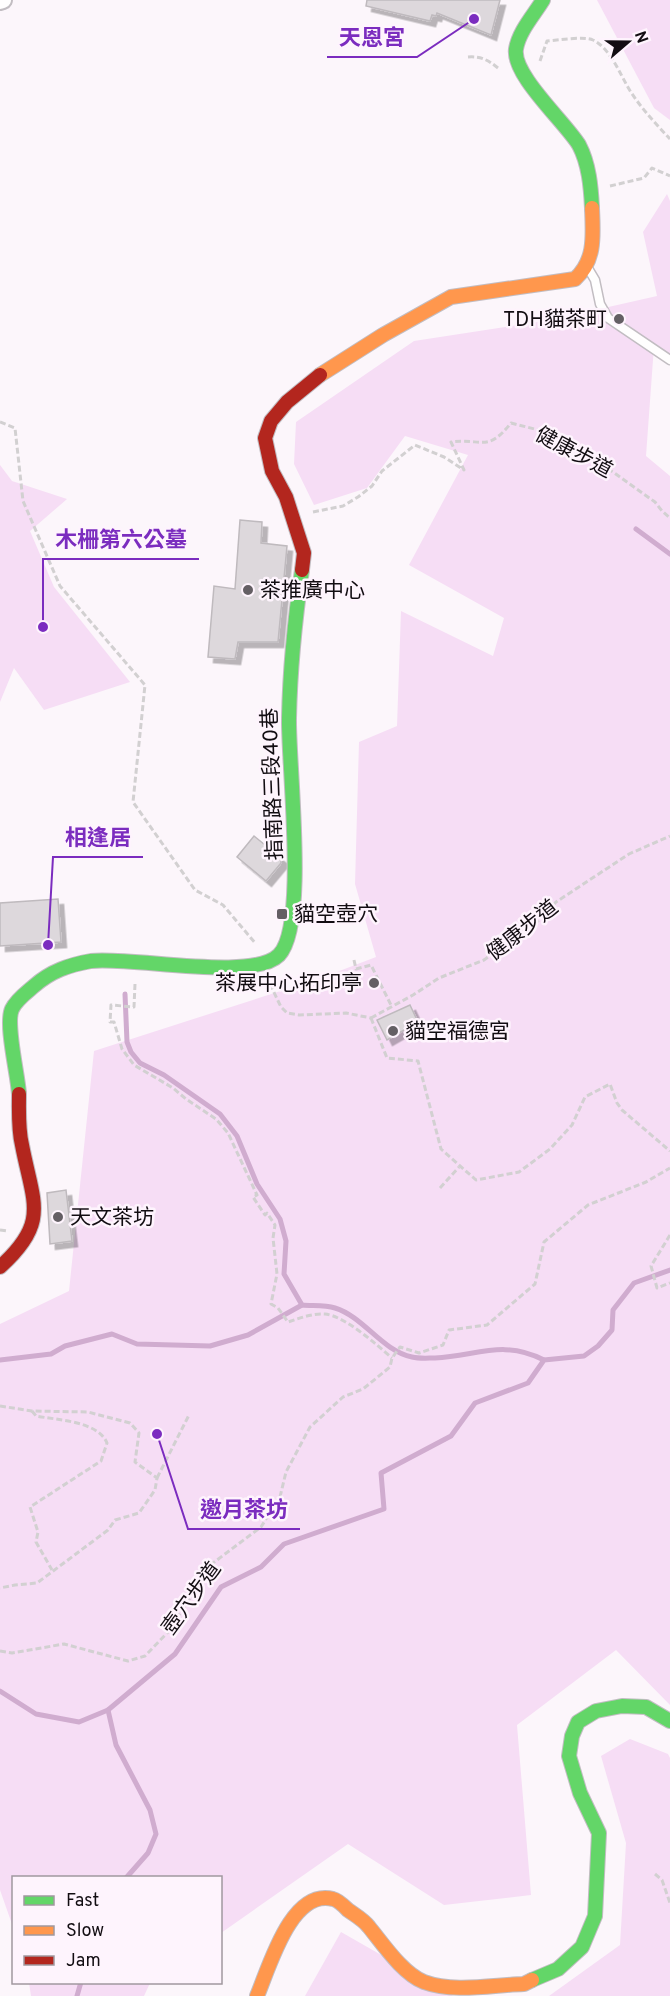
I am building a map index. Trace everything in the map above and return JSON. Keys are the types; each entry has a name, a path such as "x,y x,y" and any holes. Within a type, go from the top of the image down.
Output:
{"street":[{"path":"543,0 518,43 515,54 533,87 579,146 587,167 591,191 592,237 587,267"},
{"name":"指南路三段40巷","path":"261,965 279,955 291,929 294,915 296,875 289,718 292,646 304,554 294,519 272,471 265,438 271,421 287,402 315,378 383,335 451,297 575,279 587,267"},
{"path":"0,1267 19,1250 30,1232 35,1209 21,1143 18,1081 10,1023 6,1012 44,977 61,968 93,961 236,967 261,965"},
{"path":"258,1996 293,1916 305,1904 319,1900 333,1899 367,1924 392,1957 421,1981 444,1987 524,1984 558,1968 582,1947 595,1916 599,1833 580,1793 569,1756 572,1736 578,1722 596,1711 622,1706 646,1707 670,1721"}],"lane":[{"path":"587,267 596,280 600,304 608,318 670,360"}],"path":[{"path":"533,87 547,41 592,39 617,66 628,87 650,118 670,139"},
{"path":"591,191 644,178 652,168 670,176"},
{"path":"0,422 15,428 23,501 60,586 145,685 133,802 195,890 223,905 256,944 264,940"},
{"name":"健康步道","path":"294,519 315,511 343,506 358,497 372,486 382,471 415,445 444,457 464,470 451,442 465,441 484,444 500,436 511,423 546,432 613,472 655,502 670,518"},
{"name":"健康步道","path":"371,1018 439,978 484,960 536,923 556,902 629,854 670,836"},
{"path":"354,960 356,969 371,965 392,1007"},
{"path":"261,965 281,1007 287,1012 299,1015 346,1013 371,1018 387,1058 418,1061 441,1149 476,1180 519,1172 550,1149 572,1125 585,1097 610,1084 616,1103 622,1110 670,1151"},
{"path":"136,975 134,1006 111,1005 110,1022 114,1022 122,1049 134,1065 167,1084 216,1119 228,1133 256,1194 253,1197 275,1225 273,1238 277,1274 270,1304 278,1308 288,1322 324,1313 336,1316 392,1358"},
{"path":"440,1188 459,1167"},
{"name":"壺穴步道","path":"0,1651 12,1653 64,1644 128,1661 145,1656 168,1632 213,1563 261,1527 280,1497 286,1472 310,1427 343,1397 363,1389 390,1367 392,1358 400,1347 419,1353 443,1345 449,1330 487,1325 535,1284 544,1242 588,1205 646,1182 670,1168"},
{"path":"670,1235 651,1266 657,1288 670,1283"},
{"path":"0,1406 32,1411 88,1412 130,1423 138,1433 135,1462 157,1478"},
{"path":"32,1411 36,1416 88,1426 104,1435 107,1443 101,1461 30,1507 38,1532 36,1542 52,1570"},
{"path":"0,1588 37,1583 108,1530 115,1520 139,1513 155,1490 157,1478 189,1415"},
{"path":"655,1874 662,1880 670,1904"}],"shaded area":[{"path":"597,0 670,0 670,120 654,108"},
{"path":"667,194 670,201 670,355 654,346 646,456 670,476 670,1705 616,1650 517,1725 531,1895 444,1905 348,1844 222,1932 222,1876 12,1876 12,1924 0,1890 0,1324 69,1291 94,1051 321,978 376,957 355,884 359,742 397,726 401,611 493,656 504,618 409,565 468,455 405,436 367,488 314,505 294,464 296,422 414,341 551,320 657,296 643,232"},
{"path":"0,465 12,481 67,499 30,531 54,587 130,682 44,710 14,668 0,702"},
{"path":"630,1739 668,1754 670,1758 670,1996 549,1996 620,1945 626,1843 601,1756"},
{"path":"341,1932 453,1996 305,1996"},
{"path":"29,1984 150,1984 144,1996 31,1996"}],"building":[{"path":"367,0 500,0 491,35 437,13 436,16 432,15 430,21 366,6"},
{"name":"茶推廣中心","path":"240,520 262,522 261,543 287,546 278,642 238,642 235,659 208,657 214,586 235,589"},
{"path":"254,836 281,858 281,863 266,881 237,857"},
{"path":"58,899 61,942 0,946 0,903"},
{"name":"貓空福德宮","path":"410,1005 418,1022 387,1040 377,1020"},
{"name":"天文茶坊","path":"66,1190 72,1241 50,1244 47,1193"}],"waterway":[{"path":"636,529 670,554"},
{"path":"125,994 127,1042 131,1052 140,1063 164,1075 220,1114 237,1136 257,1184 280,1219 286,1241 284,1274 302,1305 331,1307 345,1312 391,1348 412,1357 450,1357 502,1350 529,1354 544,1360"},
{"path":"0,1691 36,1714 79,1722 108,1710 175,1654 221,1587 261,1567 284,1544 384,1509 381,1473 451,1436 475,1403 528,1383 544,1360 584,1356 598,1346 612,1330 613,1310 634,1283 670,1270"},
{"path":"0,1360 51,1354 65,1346 112,1334 137,1344 210,1346 248,1335 302,1305"},
{"path":"108,1710 116,1745 150,1810 156,1834 148,1853 128,1876"},
{"path":"77,1996 80,1984"}],"traffic: fast":[{"path":"543,0 520,36 516,49 517,60 530,85 579,145 587,168 592,208"},
{"path":"19,1094 10,1026 12,1009 16,1002 40,981 54,973 91,961 109,960 244,967 265,963 279,955 288,938 293,912 295,879 289,718 293,644 302,570"},
{"path":"532,1980 558,1969 582,1947 595,1916 599,1833 580,1793 569,1756 572,1736 578,1722 596,1711 622,1706 646,1707 670,1721"}],"traffic: slow":[{"path":"320,375 383,335 451,297 575,279 582,272 590,255 593,237 592,208"},
{"path":"257,1996 275,1950 294,1917 305,1906 318,1899 333,1899 362,1920 401,1966 424,1982 448,1987 473,1987 524,1984 532,1980"}],"traffic: jam":[{"path":"302,570 304,553 286,497 272,471 265,438 271,421 287,402 320,375"},
{"path":"0,1267 26,1237 32,1224 34,1211 20,1133 19,1094"}],"place":[{"name":"天恩宮","path":"474,19"},
{"name":"TDH貓茶町","path":"619,319"},
{"name":"茶推廣中心","path":"248,590"},
{"name":"木柵第六公墓","path":"43,627"},
{"name":"貓空壺穴","path":"282,914"},
{"name":"相逢居","path":"48,945"},
{"name":"茶展中心拓印亭","path":"374,983"},
{"name":"貓空福德宮","path":"393,1031"},
{"name":"天文茶坊","path":"58,1217"},
{"name":"邀月茶坊","path":"157,1434"}]}
